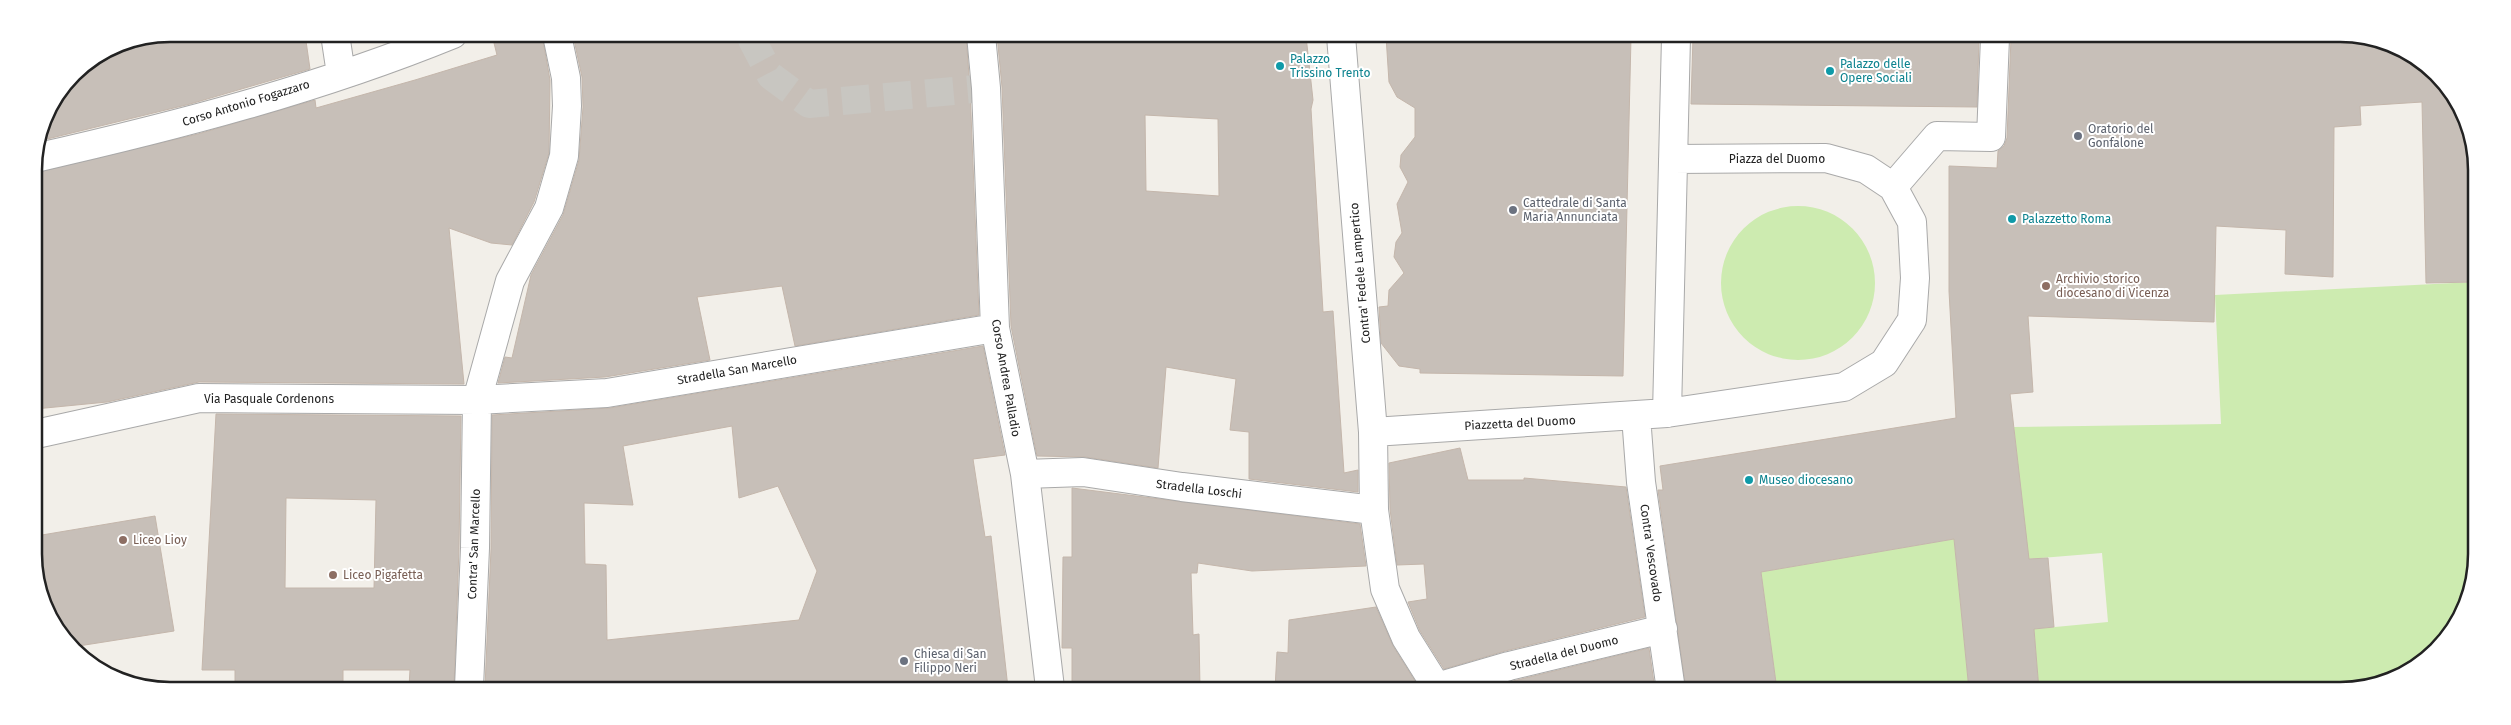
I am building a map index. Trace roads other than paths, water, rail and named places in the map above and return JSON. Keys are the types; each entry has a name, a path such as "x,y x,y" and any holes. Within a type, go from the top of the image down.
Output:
{"street":[{"name":"Contra' Fedele Lampertico","path":"1342,42 1373,432 1374,510 1385,589 1406,638 1434,682"},
{"path":"1667,413 1676,42"},
{"path":"1893,187 1937,136 1991,137 1995,42"},
{"path":"336,43 341,74"},
{"name":"Corso Antonio Fogazzaro","path":"44,156 161,129 341,74 428,43"},
{"name":"Contra' San Marcello","path":"469,682 475,548 477,400 510,281 549,208 564,156 567,106 566,78 559,43"},
{"name":"Corso Andrea Palladio","path":"982,43 986,88 995,328 1025,474 1049,682"},
{"name":"Piazza del Duomo","path":"1667,413 1844,387 1884,363 1912,320 1915,278 1912,222 1893,187 1866,169 1826,158 1672,159"},
{"name":"Stradella San Marcello","path":"477,400 607,393 995,328"},
{"name":"Via Pasquale Cordenons","path":"42,433 199,398 477,400"},
{"name":"Piazzetta del Duomo","path":"1373,432 1667,413"},
{"name":"Contra' Vescovado","path":"1636,416 1641,482 1670,682"},
{"name":"Stradella Loschi","path":"1025,474 1083,472 1182,487 1374,510"},
{"name":"Stradella del Duomo","path":"1457,682 1509,666 1663,629"}],"tunnel":[{"path":"753,43 771,76 809,104 986,88"}],"place":[{"name":"Palazzo Trissino Trento","path":"1280,66"},
{"name":"Palazzo delle Opere Sociali","path":"1830,71"},
{"name":"Oratorio del Gonfalone","path":"2078,136"},
{"name":"Cattedrale di Santa Maria Annunciata","path":"1513,210"},
{"name":"Palazzetto Roma","path":"2012,219"},
{"name":"Archivio storico diocesano di Vicenza","path":"2046,286"},
{"name":"Museo diocesano","path":"1749,480"},
{"name":"Liceo Lioy","path":"123,540"},
{"name":"Liceo Pigafetta","path":"333,575"},
{"name":"Chiesa di San Filippo Neri","path":"904,661"}]}
